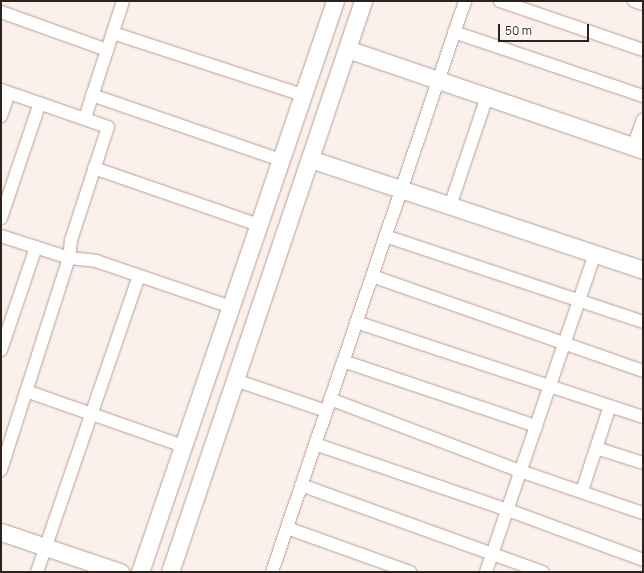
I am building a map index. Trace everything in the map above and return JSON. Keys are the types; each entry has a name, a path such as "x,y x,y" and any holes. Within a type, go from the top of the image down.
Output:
{"main road":[{"path":"140,572 335,1"},
{"path":"170,572 363,1"},
{"path":"347,49 638,148"},
{"path":"310,159 643,270"},
{"path":"1,532 46,547 88,567 120,572"}],"street":[{"path":"85,118 123,1"},
{"path":"276,571 287,528 301,485 465,1"},
{"path":"500,1 643,50"},
{"path":"634,1 643,4"},
{"path":"1,12 107,50"},
{"path":"454,32 643,96"},
{"path":"113,33 303,95"},
{"path":"1,116 5,91 108,127 71,240 69,258 1,470"},
{"path":"92,95 281,160"},
{"path":"450,206 487,97"},
{"path":"1,218 40,103"},
{"path":"638,148 643,120"},
{"path":"94,168 259,225"},
{"path":"1,236 69,258 96,261 231,307"},
{"path":"385,236 578,299 643,322"},
{"path":"1,350 36,248"},
{"path":"486,572 578,299 595,254"},
{"path":"37,572 139,276"},
{"path":"372,276 643,371"},
{"path":"356,322 643,417"},
{"path":"343,361 536,426"},
{"path":"235,380 328,405 643,513"},
{"path":"26,391 183,446"},
{"path":"582,491 610,406"},
{"path":"315,444 508,510 643,560"},
{"path":"596,448 643,463"},
{"path":"301,485 543,572"},
{"path":"287,528 410,572"}]}
